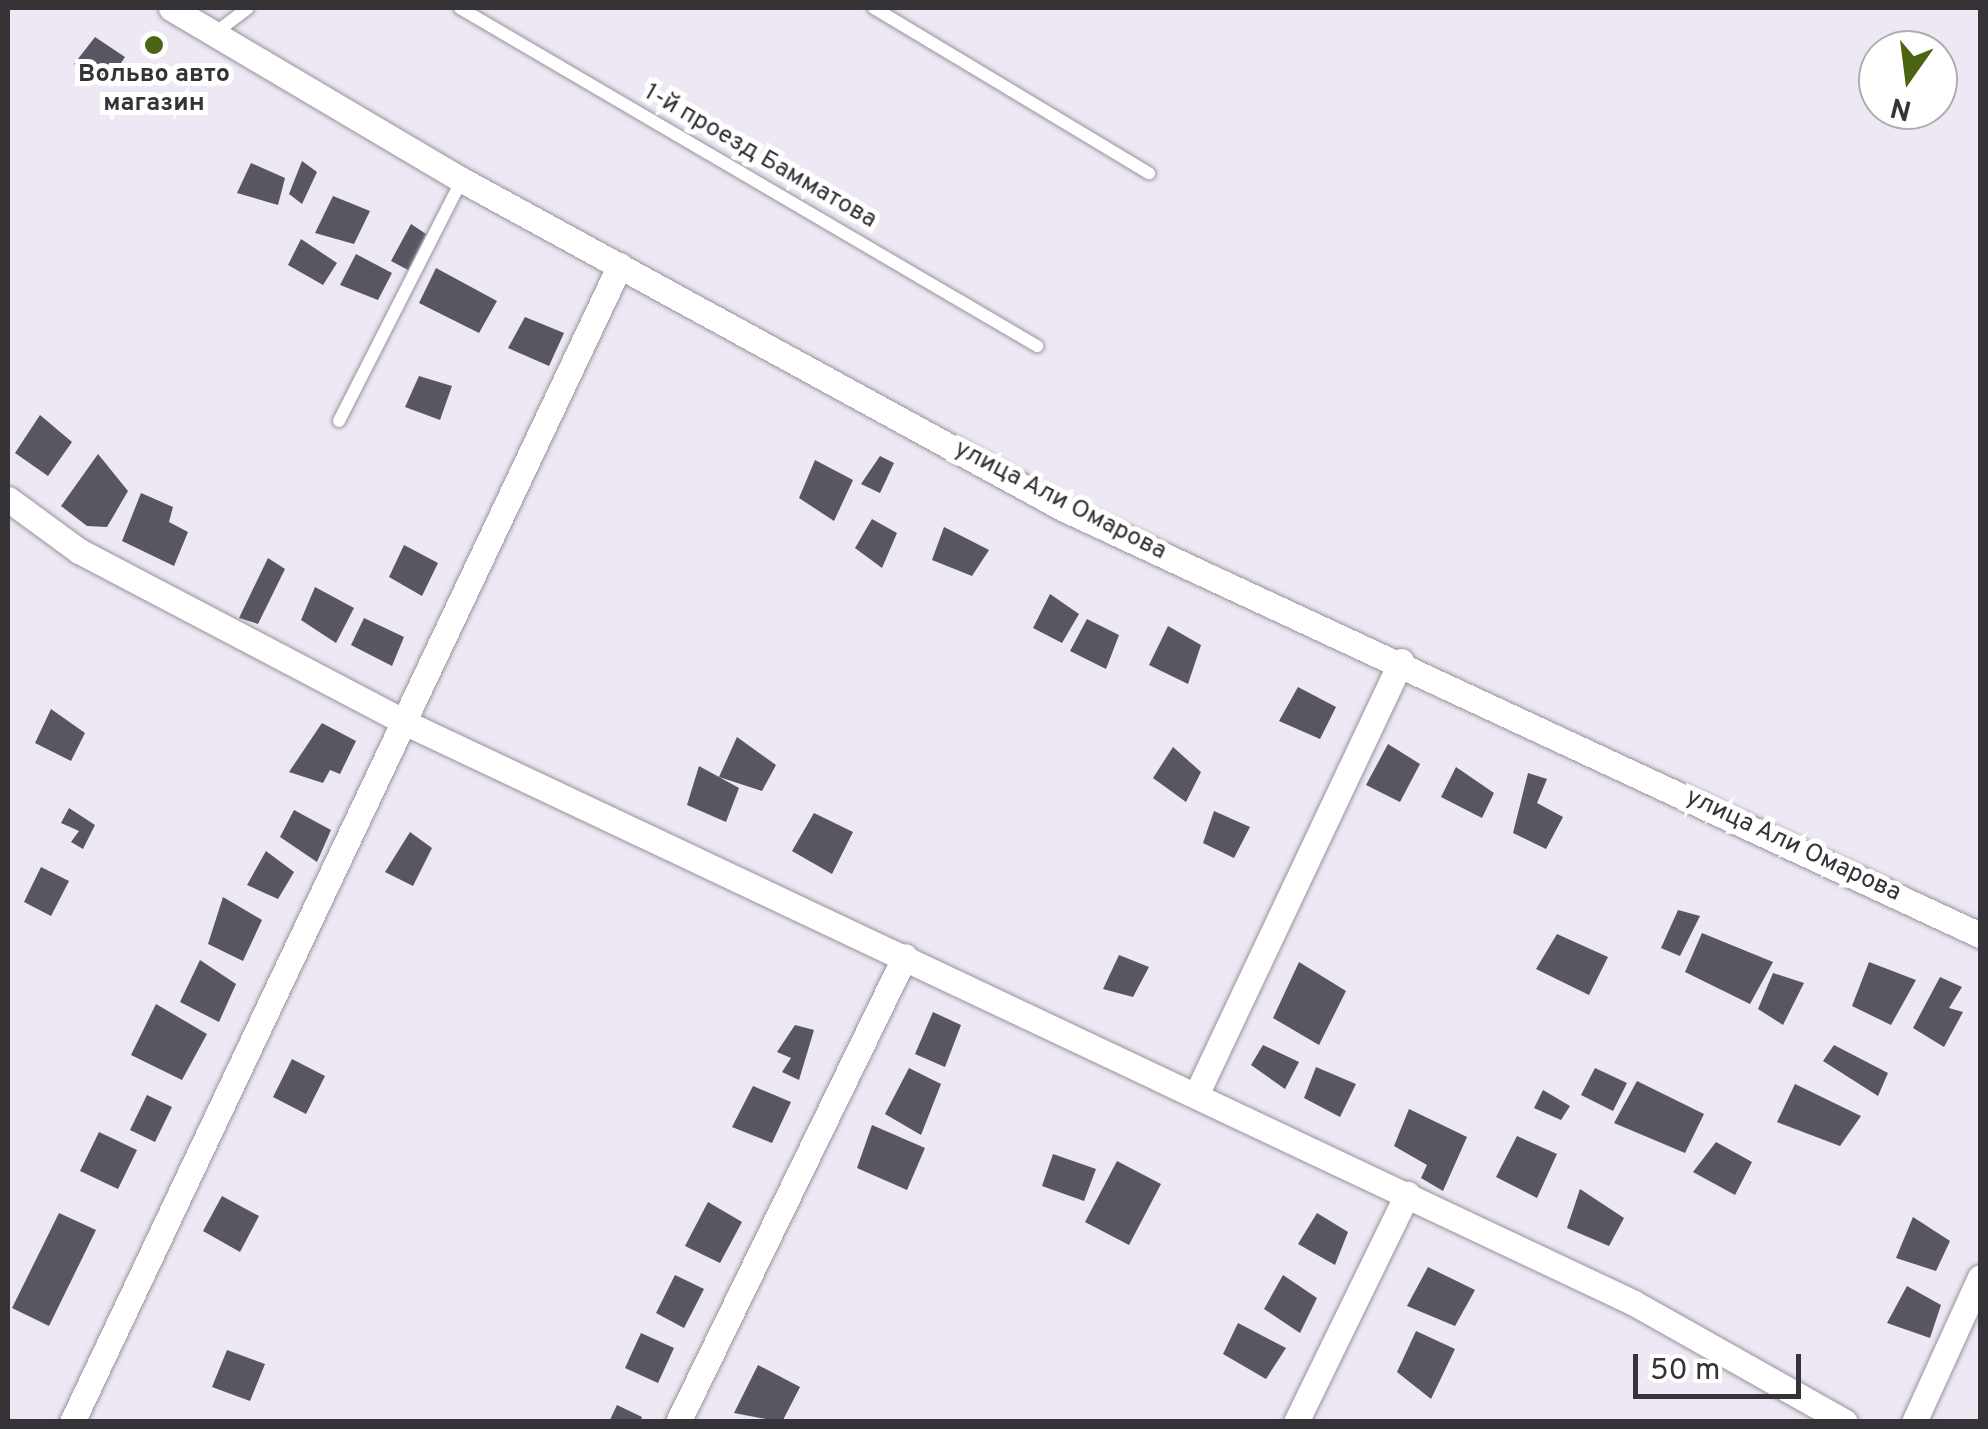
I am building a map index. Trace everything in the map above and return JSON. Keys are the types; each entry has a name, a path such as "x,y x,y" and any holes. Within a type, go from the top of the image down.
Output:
{"street":[{"name":"улица Али Омарова","path":"171,8 209,38 462,180 1062,508 1400,661 1980,935"},
{"path":"72,1422 620,265"},
{"path":"8,498 94,560 406,723 1634,1302 1845,1422"},
{"path":"1196,1095 1400,661"},
{"path":"678,1422 905,956"},
{"path":"1296,1422 1407,1194"},
{"path":"1914,1422 1980,1277"}],"lane":[{"path":"209,38 248,8"},
{"name":"1-й проезд Бамматова","path":"460,8 1038,346"},
{"path":"874,8 1149,173"},
{"path":"339,421 462,180"}],"building":[{"path":"95,37 125,57 107,84 74,64"},
{"path":"302,161 317,172 302,204 289,194"},
{"path":"251,163 285,178 278,205 237,193"},
{"path":"333,196 370,211 354,244 315,233"},
{"path":"411,224 426,234 408,270 391,261"},
{"path":"301,239 337,263 323,285 288,265"},
{"path":"356,254 392,273 378,300 340,285"},
{"path":"436,268 497,301 479,333 419,303"},
{"path":"525,317 564,333 549,366 508,348"},
{"path":"419,376 452,386 440,420 405,407"},
{"path":"40,415 72,442 48,476 15,453"},
{"path":"98,454 128,491 107,527 87,526 61,506"},
{"path":"880,456 894,463 880,493 861,484"},
{"path":"815,460 853,480 834,521 799,498"},
{"path":"141,493 173,507 169,522 188,532 174,566 122,541"},
{"path":"872,519 897,533 882,568 855,548"},
{"path":"944,527 989,550 972,576 932,560"},
{"path":"404,545 438,563 422,596 389,577"},
{"path":"268,558 285,569 258,624 239,618"},
{"path":"315,587 354,608 336,643 301,620"},
{"path":"1050,594 1079,614 1062,643 1033,628"},
{"path":"364,618 404,637 392,666 351,645"},
{"path":"1087,619 1119,635 1106,669 1070,651"},
{"path":"1168,626 1201,645 1188,684 1149,665"},
{"path":"1298,687 1336,707 1320,739 1279,721"},
{"path":"51,709 85,733 71,761 35,743"},
{"path":"322,723 356,741 340,774 330,770 323,783 289,772"},
{"path":"737,737 776,765 762,791 719,777"},
{"path":"1388,744 1420,764 1400,802 1366,785"},
{"path":"1173,747 1201,772 1186,802 1153,778"},
{"path":"699,766 739,788 726,822 687,805"},
{"path":"1456,767 1494,793 1482,818 1441,797"},
{"path":"1528,773 1547,779 1537,803 1563,817 1546,849 1513,833"},
{"path":"69,808 95,825 83,849 71,842 79,831 61,823"},
{"path":"294,810 331,830 317,862 280,837"},
{"path":"1214,811 1250,827 1234,858 1203,843"},
{"path":"814,813 853,832 832,874 792,851"},
{"path":"410,832 432,848 413,886 385,872"},
{"path":"266,851 294,872 278,899 247,885"},
{"path":"41,867 69,881 51,916 24,902"},
{"path":"223,897 262,920 243,961 208,944"},
{"path":"1678,910 1700,916 1680,956 1661,948"},
{"path":"1702,933 1773,962 1750,1004 1685,972"},
{"path":"1557,934 1608,957 1589,995 1536,969"},
{"path":"1119,955 1149,967 1133,997 1103,989"},
{"path":"200,960 236,984 219,1022 180,1002"},
{"path":"1299,962 1346,991 1319,1045 1273,1018"},
{"path":"1869,962 1916,980 1891,1025 1852,1006"},
{"path":"1773,973 1804,983 1783,1025 1758,1009"},
{"path":"1940,977 1962,987 1949,1008 1963,1012 1944,1047 1913,1028"},
{"path":"156,1004 207,1034 182,1080 131,1055"},
{"path":"933,1012 961,1025 945,1067 915,1054"},
{"path":"795,1025 814,1030 799,1080 782,1072 791,1058 777,1052"},
{"path":"1263,1045 1299,1062 1285,1089 1251,1065"},
{"path":"1834,1045 1888,1073 1878,1096 1823,1061"},
{"path":"292,1059 325,1076 306,1114 273,1097"},
{"path":"1316,1067 1356,1084 1340,1117 1304,1098"},
{"path":"909,1068 941,1084 921,1135 885,1114"},
{"path":"1595,1068 1627,1083 1613,1111 1581,1095"},
{"path":"1637,1081 1704,1114 1685,1153 1614,1123"},
{"path":"1795,1084 1861,1116 1840,1146 1777,1122"},
{"path":"753,1086 791,1102 772,1143 732,1127"},
{"path":"1543,1090 1570,1106 1561,1120 1534,1108"},
{"path":"147,1095 172,1107 155,1142 130,1130"},
{"path":"1409,1109 1467,1137 1443,1191 1421,1178 1427,1165 1394,1146"},
{"path":"872,1125 925,1148 907,1190 857,1168"},
{"path":"99,1132 137,1150 118,1189 80,1171"},
{"path":"1517,1136 1557,1154 1537,1198 1496,1177"},
{"path":"1716,1142 1752,1162 1735,1195 1693,1172"},
{"path":"1053,1154 1096,1169 1084,1201 1042,1186"},
{"path":"1117,1161 1161,1184 1129,1245 1085,1222"},
{"path":"1580,1189 1624,1218 1609,1246 1567,1228"},
{"path":"222,1196 259,1216 240,1252 203,1231"},
{"path":"708,1202 742,1222 720,1263 685,1246"},
{"path":"59,1213 96,1230 49,1326 12,1308"},
{"path":"1317,1213 1348,1232 1335,1265 1298,1244"},
{"path":"1913,1217 1950,1241 1936,1271 1896,1258"},
{"path":"1428,1267 1475,1290 1455,1326 1407,1306"},
{"path":"675,1275 704,1289 684,1328 656,1313"},
{"path":"1283,1275 1317,1298 1300,1333 1264,1309"},
{"path":"1907,1286 1941,1305 1930,1338 1887,1323"},
{"path":"1238,1323 1286,1348 1266,1379 1223,1354"},
{"path":"1416,1331 1455,1349 1431,1399 1397,1372"},
{"path":"641,1333 674,1348 658,1383 625,1368"},
{"path":"227,1350 265,1364 250,1401 212,1387"},
{"path":"758,1365 800,1387 782,1422 734,1413"},
{"path":"617,1405 642,1417 640,1422 609,1422"}],"place":[{"name":"Вольво авто магазин","path":"154,45"}]}
